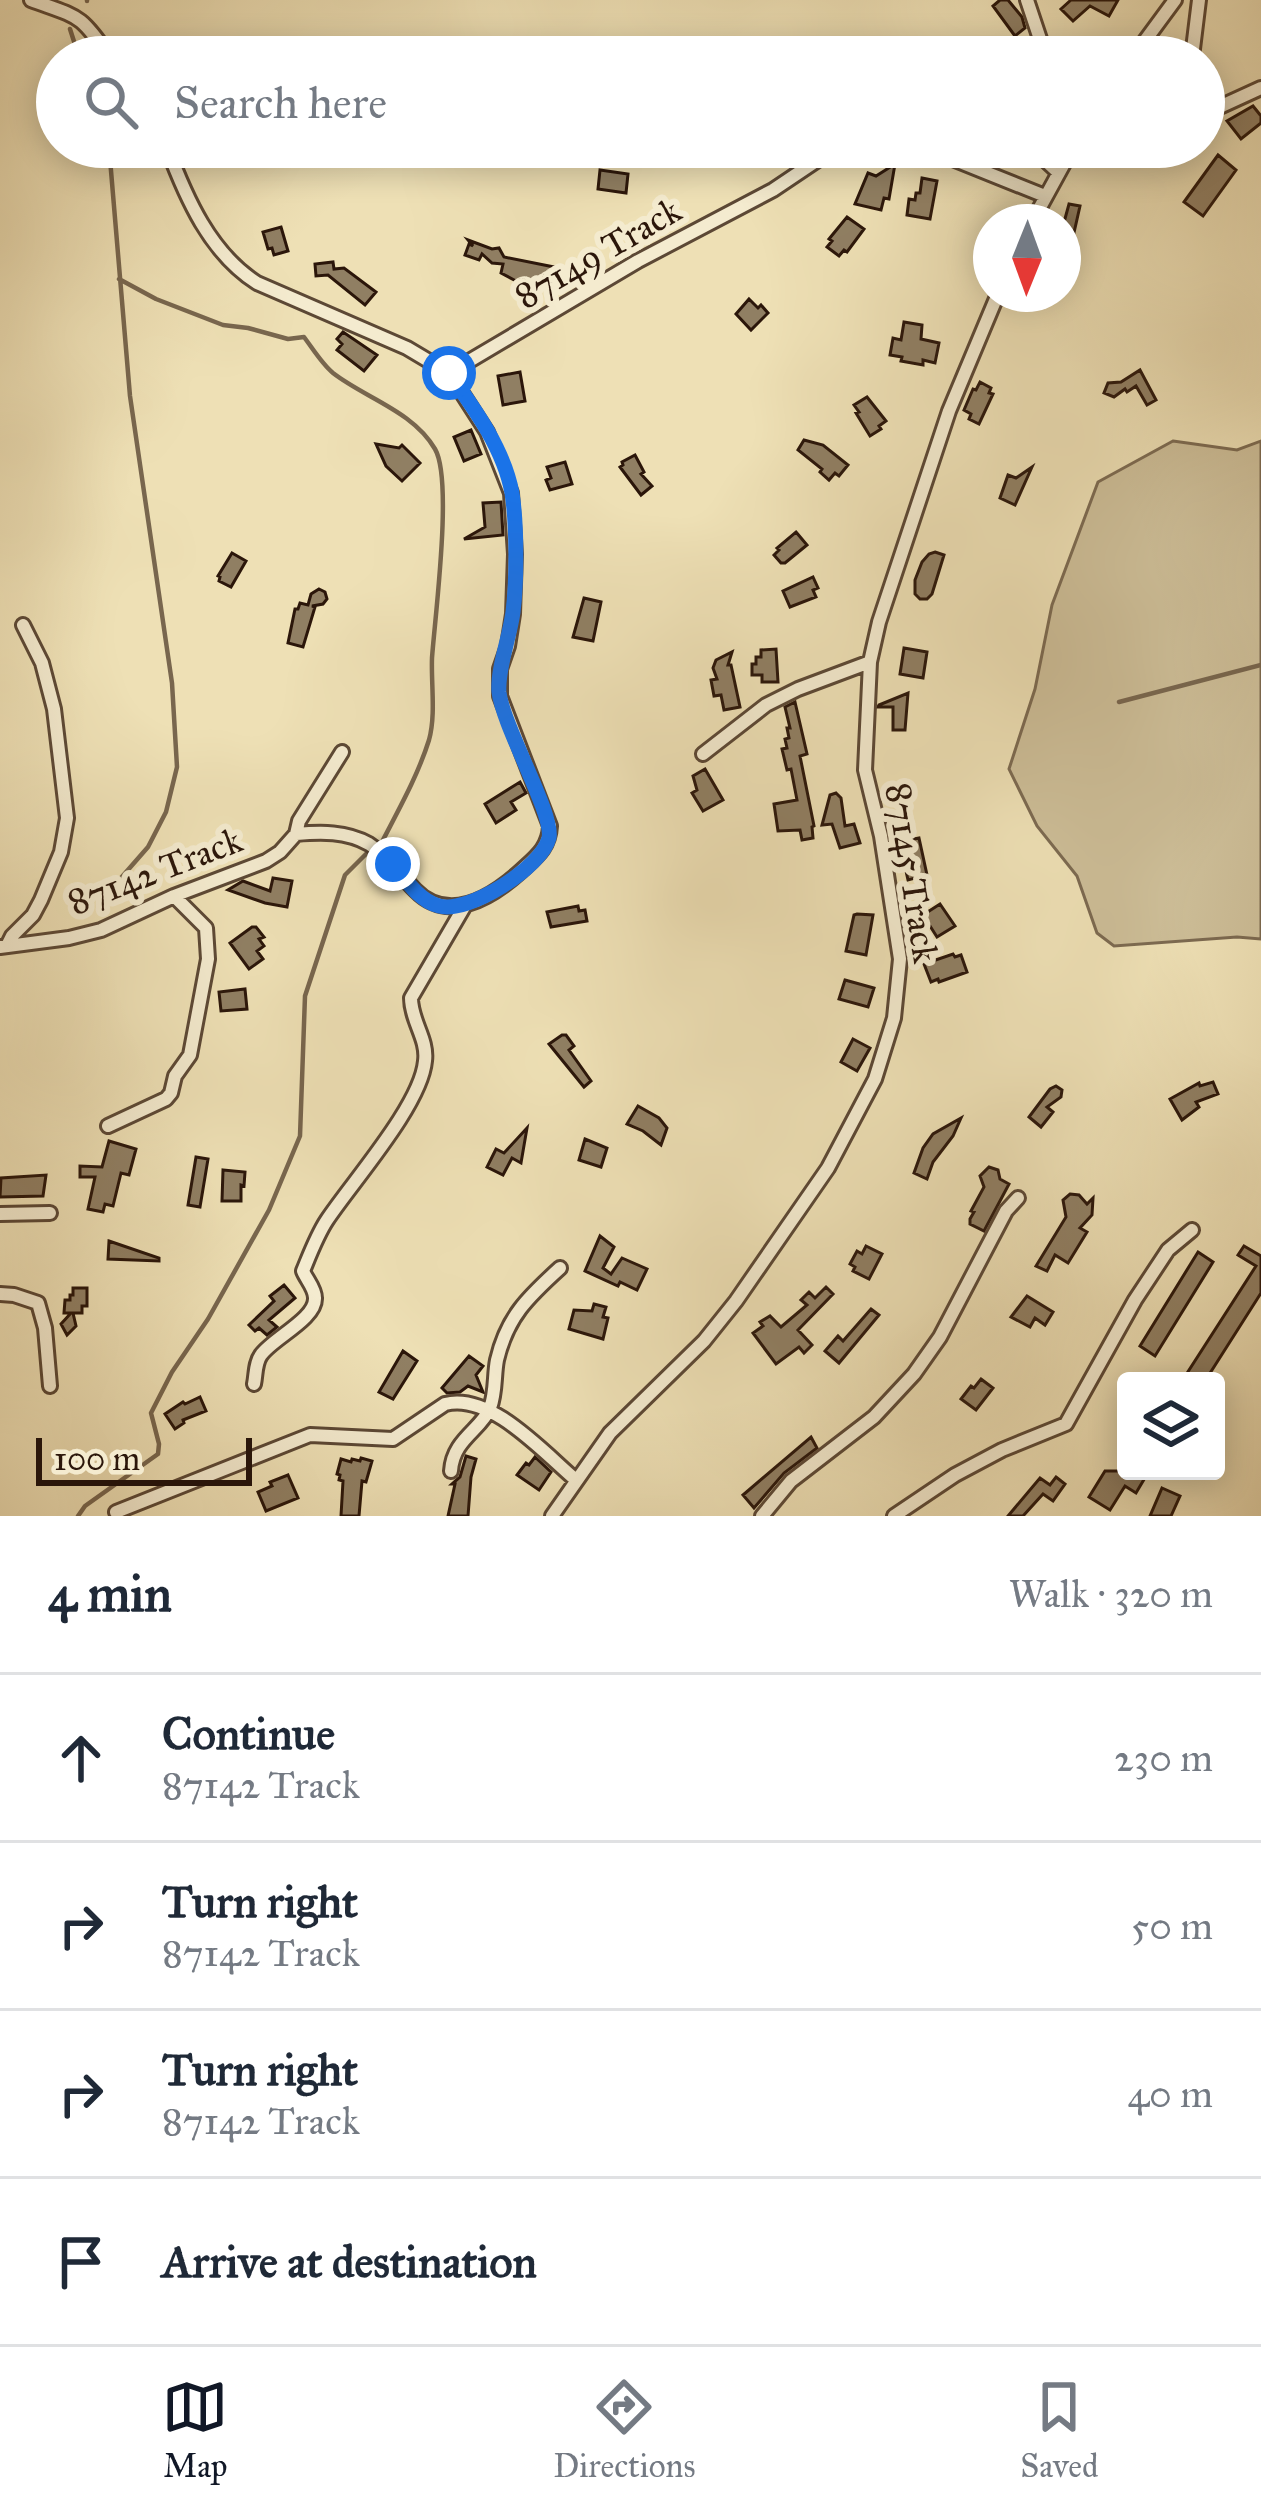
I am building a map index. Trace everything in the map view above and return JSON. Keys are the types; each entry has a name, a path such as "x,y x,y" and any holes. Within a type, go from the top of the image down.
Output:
{"street":[{"path":"31,0 71,13 95,36"},
{"path":"1027,0 1039,36"},
{"path":"1148,36 1175,0"},
{"path":"1195,36 1199,0"},
{"path":"1225,105 1261,88"},
{"path":"175,168 211,239 244,274 407,348 449,373 487,432 512,493 515,589 508,646 500,669 500,697 550,826 548,843 512,880 464,907 411,998 425,1050 423,1072 399,1120 322,1227 303,1271 314,1292 314,1304 260,1356 254,1384"},
{"name":"87149 Track","path":"449,373 806,168"},
{"path":"975,168 1045,196"},
{"path":"1054,168 1059,173"},
{"path":"1041,204 1062,168"},
{"name":"87145 Track","path":"552,1516 610,1433 704,1342 736,1301 828,1168 885,1049 900,959 881,836 867,787 870,662 950,411 991,312"},
{"path":"3,946 33,915 49,884 67,818 54,709 42,663 22,625"},
{"path":"703,754 766,705 870,662"},
{"path":"296,834 299,821 342,752"},
{"name":"87142 Track","path":"3,946 101,930 266,861 296,834 318,832 357,838 381,853 431,903 464,907"},
{"path":"108,1126 166,1100 190,1055 208,959 208,934 174,896"},
{"path":"762,1516 791,1481 874,1417 914,1375 940,1337 1006,1211 1018,1198"},
{"path":"0,1214 50,1213"},
{"path":"894,1516 970,1467 1066,1424 1135,1300 1168,1250 1192,1230"},
{"path":"451,1471 469,1432 490,1410 498,1355 509,1327 523,1302 560,1268"},
{"path":"0,1294 38,1304 50,1386"},
{"path":"116,1513 310,1435 390,1439 445,1404 462,1401 490,1410 576,1480"}],"shaded area":[{"path":"1173,441 1237,450 1261,441 1261,939 1114,946 1097,933 1077,876 1037,826 1009,769 1035,689 1052,605 1098,482"}],"building":[{"path":"1008,0 1022,17 1025,28 1015,36 993,6"},
{"path":"1071,0 1118,0 1109,16 1090,6 1073,21 1061,9"},
{"path":"1253,106 1261,123 1241,139 1227,121"},
{"path":"1225,161 1236,170 1203,216 1184,202 1209,168 1225,168"},
{"path":"894,168 889,199 884,198 881,210 855,204 868,173 876,176"},
{"path":"600,170 628,174 626,193 598,189"},
{"path":"922,178 937,181 930,219 907,215 909,199 915,200 920,193"},
{"path":"847,217 864,229 839,256 827,247"},
{"path":"281,227 288,251 274,255 263,232"},
{"path":"468,240 499,248 504,257 554,267 550,288 515,288 516,281 501,273 503,264 492,263 482,254 479,260 465,255 469,244 473,246"},
{"path":"333,262 334,269 344,268 376,292 365,305 328,275 316,276 315,264"},
{"path":"749,299 768,313 751,330 736,314"},
{"path":"904,322 922,325 921,339 939,343 935,363 923,360 923,365 890,355 893,338 901,340"},
{"path":"343,332 377,355 364,371 337,350"},
{"path":"1140,370 1156,400 1147,405 1136,386 1114,397 1104,393 1108,383 1121,382"},
{"path":"520,372 525,401 503,405 498,376"},
{"path":"980,382 993,394 979,424 964,410"},
{"path":"867,397 886,421 870,436 854,405"},
{"path":"471,430 481,454 464,461 454,437"},
{"path":"804,440 823,445 848,465 829,480 798,450"},
{"path":"376,444 402,445 420,463 402,481 386,466"},
{"path":"635,455 641,474 652,486 641,495 620,467"},
{"path":"565,462 572,484 550,490 547,467"},
{"path":"1032,467 1015,505 1000,498 1008,475 1016,478"},
{"path":"501,502 503,535 464,539 485,527 483,503"},
{"path":"796,532 807,545 781,563 774,555 777,548"},
{"path":"935,552 944,555 932,594 920,599 915,580 922,562"},
{"path":"232,553 246,561 231,587 218,576"},
{"path":"813,577 816,597 790,607 783,591"},
{"path":"319,589 327,599 312,606 303,647 288,643 295,609 300,603 308,605 311,594"},
{"path":"584,598 601,602 593,641 573,637"},
{"path":"904,648 927,652 923,678 900,674"},
{"path":"776,649 778,682 762,682 762,675 752,675 752,664 761,657 761,650"},
{"path":"732,652 728,665 740,707 724,710 721,695 714,696 711,680 717,679 716,660"},
{"path":"908,693 905,730 893,730 893,707 878,707"},
{"path":"795,702 807,754 800,756 814,826 813,838 802,840 800,830 778,831 774,804 797,800 782,749 787,748 790,728 785,707"},
{"path":"705,769 723,800 703,811 692,793 697,790 693,776"},
{"path":"520,782 526,793 511,802 516,810 496,823 485,804"},
{"path":"836,793 845,826 854,824 860,843 840,848 832,824 822,825 830,795"},
{"path":"919,838 927,875 908,880 903,841"},
{"path":"273,878 292,881 287,907 228,890 243,881 270,891"},
{"path":"940,904 955,926 937,937 923,915"},
{"path":"578,906 579,911 585,910 587,921 551,927 547,912"},
{"path":"857,914 873,915 866,955 846,951"},
{"path":"252,927 264,937 259,939 264,946 257,951 263,959 249,969 230,943"},
{"path":"961,955 967,972 931,982 924,964"},
{"path":"845,980 874,988 868,1007 839,999"},
{"path":"245,989 247,1009 221,1011 219,992"},
{"path":"562,1035 574,1046 569,1050 591,1081 584,1087 549,1044"},
{"path":"853,1039 870,1048 857,1071 841,1062"},
{"path":"1213,1082 1218,1094 1196,1102 1199,1107 1182,1120 1170,1099 1199,1083"},
{"path":"1056,1086 1062,1090 1061,1097 1047,1107 1053,1112 1041,1127 1029,1117"},
{"path":"638,1106 667,1128 661,1145 627,1124"},
{"path":"961,1118 927,1179 914,1173 933,1134"},
{"path":"527,1128 521,1163 512,1158 503,1175 487,1167 496,1149 504,1153"},
{"path":"585,1139 607,1148 601,1167 579,1160"},
{"path":"109,1141 136,1149 129,1175 121,1173 113,1206 105,1204 103,1212 88,1209 95,1177 80,1177 80,1166 102,1167"},
{"path":"196,1157 208,1159 200,1207 188,1205"},
{"path":"989,1167 1009,1184 984,1231 970,1224 970,1219 984,1187 980,1176"},
{"path":"223,1170 245,1172 241,1201 222,1201"},
{"path":"46,1175 43,1196 0,1197 1,1178"},
{"path":"1070,1194 1079,1195 1087,1204 1093,1198 1092,1215 1080,1228 1087,1232 1068,1263 1055,1255 1047,1271 1036,1266 1066,1217 1063,1200"},
{"path":"600,1236 614,1247 603,1268 611,1274 622,1258 647,1269 637,1290 585,1271"},
{"path":"109,1241 159,1258 159,1261 108,1259"},
{"path":"866,1246 882,1254 869,1279 853,1271 850,1264"},
{"path":"1244,1246 1261,1256 1261,1293 1211,1372 1188,1372 1256,1266 1238,1255"},
{"path":"1198,1252 1213,1262 1155,1356 1140,1346"},
{"path":"284,1285 295,1298 269,1320 277,1327 267,1335 259,1328 255,1331 249,1325"},
{"path":"826,1287 833,1294 798,1330 812,1345 804,1353 799,1347 776,1364 753,1333 763,1326 760,1322 770,1316 781,1327 807,1305 801,1300 809,1292 815,1298"},
{"path":"73,1288 87,1288 87,1306 82,1306 82,1313 73,1313 76,1326 67,1335 61,1324 71,1313 64,1313 65,1300 70,1300"},
{"path":"1027,1296 1053,1312 1045,1325 1035,1318 1030,1327 1011,1317"},
{"path":"594,1304 606,1307 603,1339 569,1329 574,1310 592,1311"},
{"path":"871,1309 879,1315 839,1363 825,1351 838,1336 843,1341"},
{"path":"403,1351 417,1361 393,1399 379,1392"},
{"path":"469,1356 483,1366 476,1375 483,1392 468,1386 447,1393 442,1388"},
{"path":"981,1379 993,1388 976,1410 961,1399"},
{"path":"200,1397 206,1411 183,1420 175,1429 165,1414"},
{"path":"811,1437 817,1448 784,1473 754,1508 743,1495"},
{"path":"466,1456 476,1459 468,1516 448,1516 452,1484 460,1477"},
{"path":"535,1457 551,1472 539,1490 517,1475"},
{"path":"341,1459 372,1461 366,1482 362,1481 359,1516 341,1516 343,1481 337,1474"},
{"path":"1105,1471 1117,1471 1117,1480 1144,1480 1136,1493 1125,1486 1110,1510 1089,1497"},
{"path":"288,1475 298,1498 266,1511 258,1492"},
{"path":"1056,1477 1065,1484 1053,1501 1043,1494 1023,1516 1008,1516 1040,1478 1050,1485"},
{"path":"1162,1488 1180,1496 1171,1516 1150,1516"}],"waterway":[{"path":"70,29 72,36"},
{"path":"106,895 148,847 166,812 177,767 172,683 130,396 111,168"},
{"path":"119,279 223,325 288,339 304,337 333,373 401,415 435,449 443,518 431,730 425,753 383,840"},
{"path":"1119,702 1261,665"},
{"path":"78,1516 85,1506 158,1454 151,1413 269,1210 300,1136 305,996 345,875 366,854"}],"route":[{"path":"393,864 431,903 464,907 512,880 542,851 550,835 500,697 500,669 508,646 515,589 512,493 487,432 449,373"}]}
